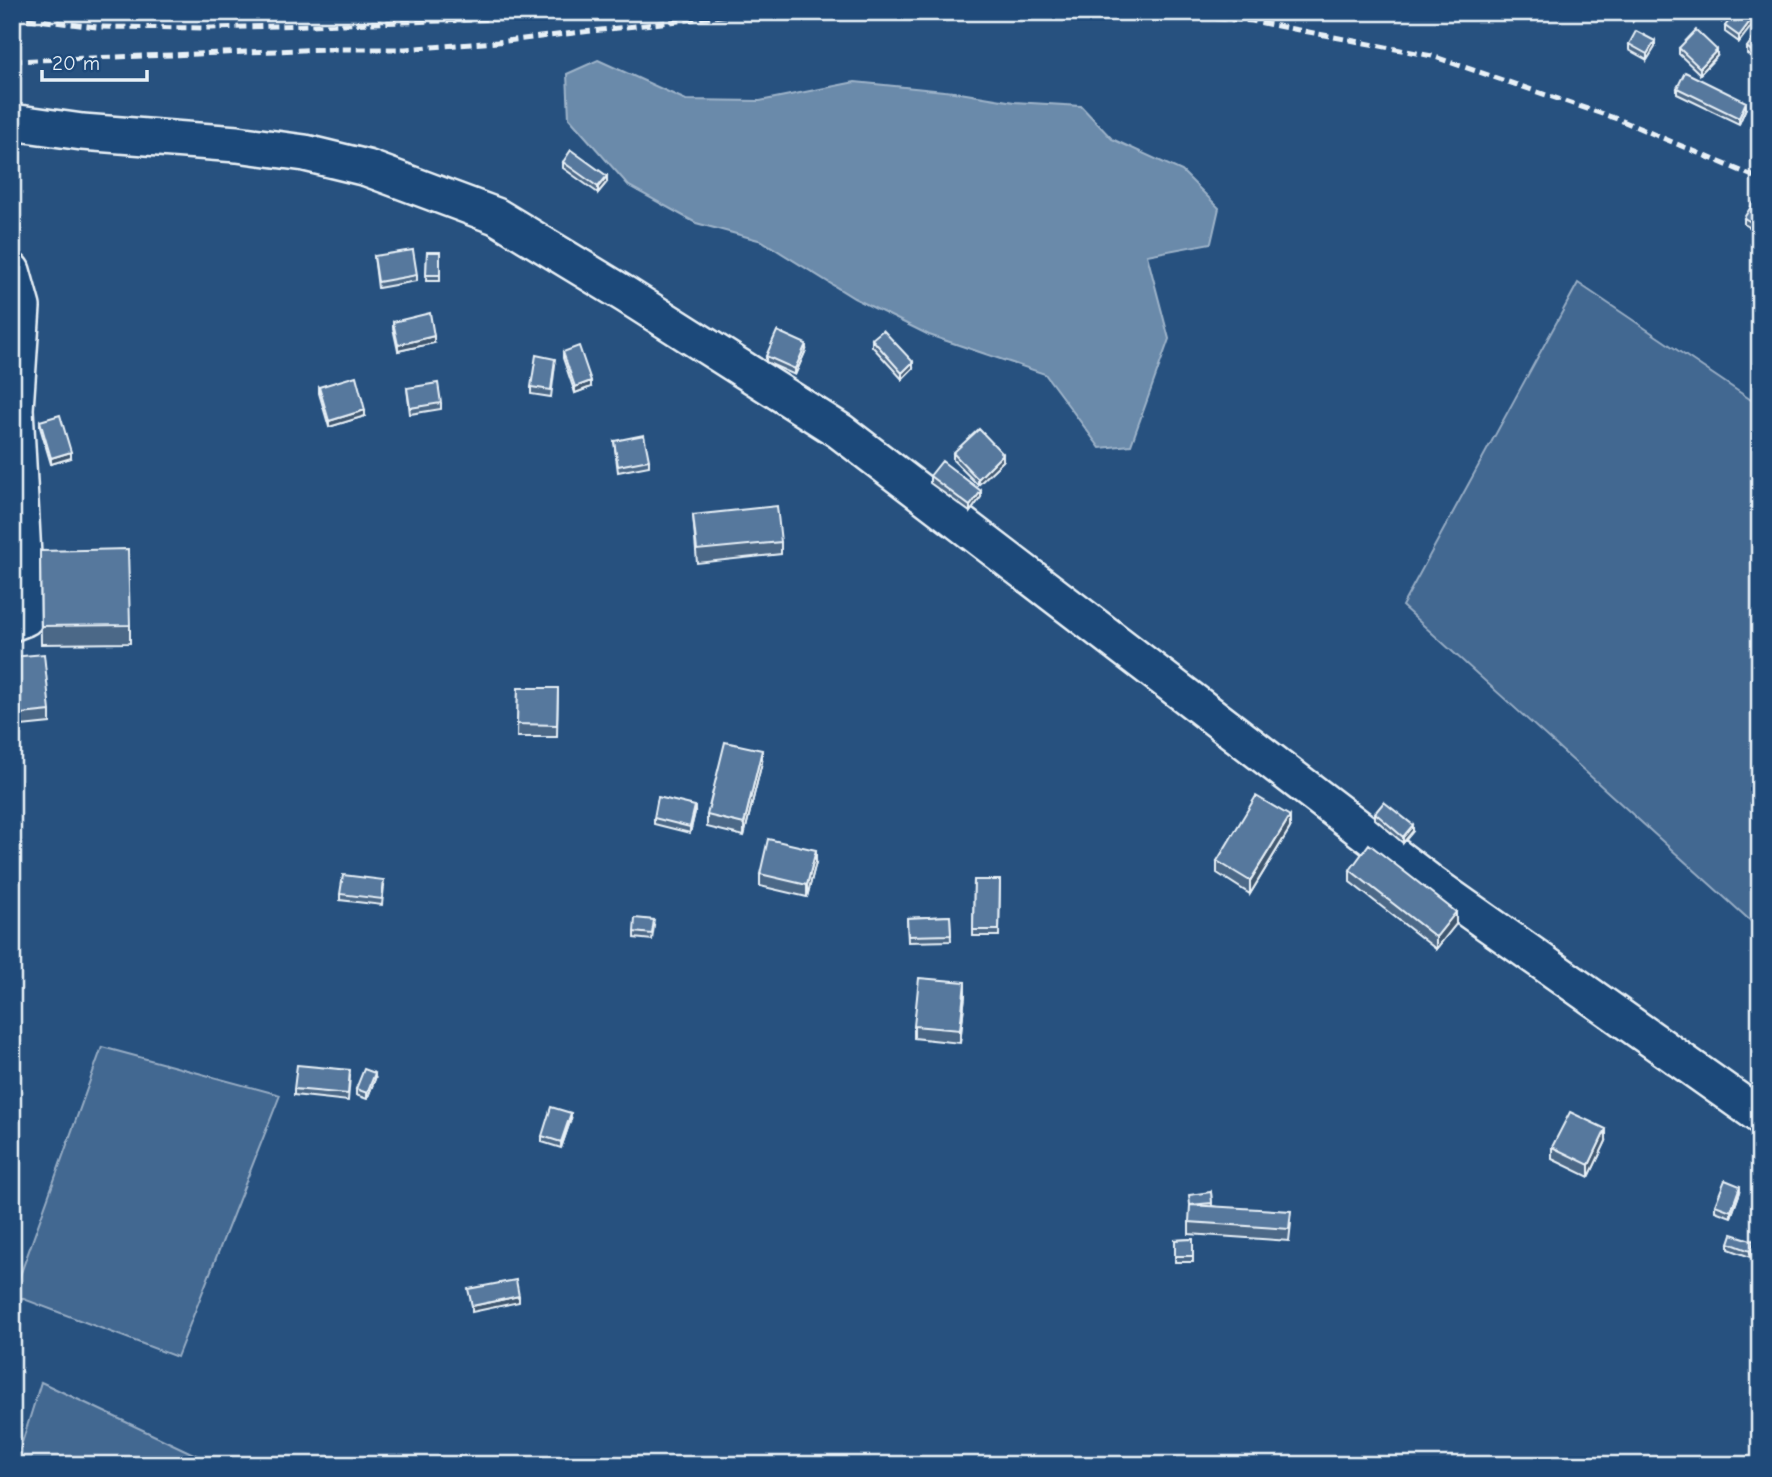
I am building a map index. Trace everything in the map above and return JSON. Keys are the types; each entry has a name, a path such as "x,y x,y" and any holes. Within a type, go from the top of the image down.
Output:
{"street":[{"path":"12,122 82,132 237,144 305,153 367,168 496,216 840,431 1428,881 1760,1116"},
{"path":"12,271 22,307 14,410 26,611 25,618 12,623"}],"shaded area":[{"path":"598,60 686,100 760,101 855,82 954,92 1014,102 1081,106 1112,139 1182,171 1219,208 1211,243 1147,255 1169,339 1131,445 1100,448 1045,374 929,335 854,298 762,241 696,223 629,186 569,118 567,74"},
{"path":"1578,283 1760,406 1760,916 1754,924 1402,606"},
{"path":"102,1047 280,1095 177,1357 13,1295"},
{"path":"41,1382 217,1465 15,1465"}],"building":[{"path":"1736,12 1757,12 1739,36 1725,26"},
{"path":"1696,30 1717,50 1700,68 1679,48"},
{"path":"1760,30 1760,47 1755,54 1747,47"},
{"path":"1636,31 1655,41 1647,54 1629,44"},
{"path":"1685,72 1746,102 1739,118 1677,88"},
{"path":"571,150 607,176 598,187 563,162"},
{"path":"1754,202 1760,206 1760,227 1744,218"},
{"path":"413,250 417,275 378,282 374,256"},
{"path":"427,252 440,252 440,275 426,275"},
{"path":"430,313 434,336 398,345 393,322"},
{"path":"883,330 913,362 902,373 872,339"},
{"path":"777,331 806,344 795,369 766,356"},
{"path":"579,346 591,381 575,387 563,352"},
{"path":"536,355 555,359 551,390 531,387"},
{"path":"356,376 365,410 329,421 319,387"},
{"path":"438,383 441,403 410,408 407,388"},
{"path":"60,415 71,452 51,458 40,421"},
{"path":"979,429 1003,454 978,479 953,453"},
{"path":"644,435 649,460 618,466 614,441"},
{"path":"942,461 981,491 970,506 930,476"},
{"path":"777,506 781,542 697,550 693,515"},
{"path":"128,549 130,625 41,626 40,551"},
{"path":"44,654 50,711 12,715 12,657"},
{"path":"518,688 558,688 557,725 517,724"},
{"path":"725,742 762,750 744,824 707,815"},
{"path":"1256,796 1290,816 1250,881 1217,861"},
{"path":"658,797 695,806 690,827 654,818"},
{"path":"1384,802 1413,825 1403,837 1375,813"},
{"path":"768,839 816,850 807,885 760,874"},
{"path":"1369,844 1456,912 1436,937 1350,870"},
{"path":"343,875 384,880 382,899 340,894"},
{"path":"974,880 1000,880 999,930 973,930"},
{"path":"950,916 951,935 908,936 907,918"},
{"path":"635,918 654,920 652,934 634,932"},
{"path":"919,978 965,982 960,1030 914,1026"},
{"path":"297,1065 350,1070 348,1094 294,1089"},
{"path":"364,1069 375,1073 367,1093 356,1089"},
{"path":"551,1107 571,1113 561,1142 542,1136"},
{"path":"1570,1112 1606,1129 1589,1165 1552,1147"},
{"path":"1725,1180 1740,1186 1731,1211 1715,1205"},
{"path":"1211,1192 1212,1203 1190,1205 1189,1195"},
{"path":"1190,1205 1291,1211 1289,1229 1189,1222"},
{"path":"1732,1234 1754,1241 1750,1251 1729,1243"},
{"path":"1193,1239 1193,1256 1175,1256 1175,1240"},
{"path":"516,1280 519,1296 472,1306 468,1289"}],"railway":[{"path":"12,61 327,49 405,49 497,42 756,12"},
{"path":"1126,12 1252,21 1432,56 1620,120 1760,179"},
{"path":"12,17 97,27 212,28 663,14"}]}
